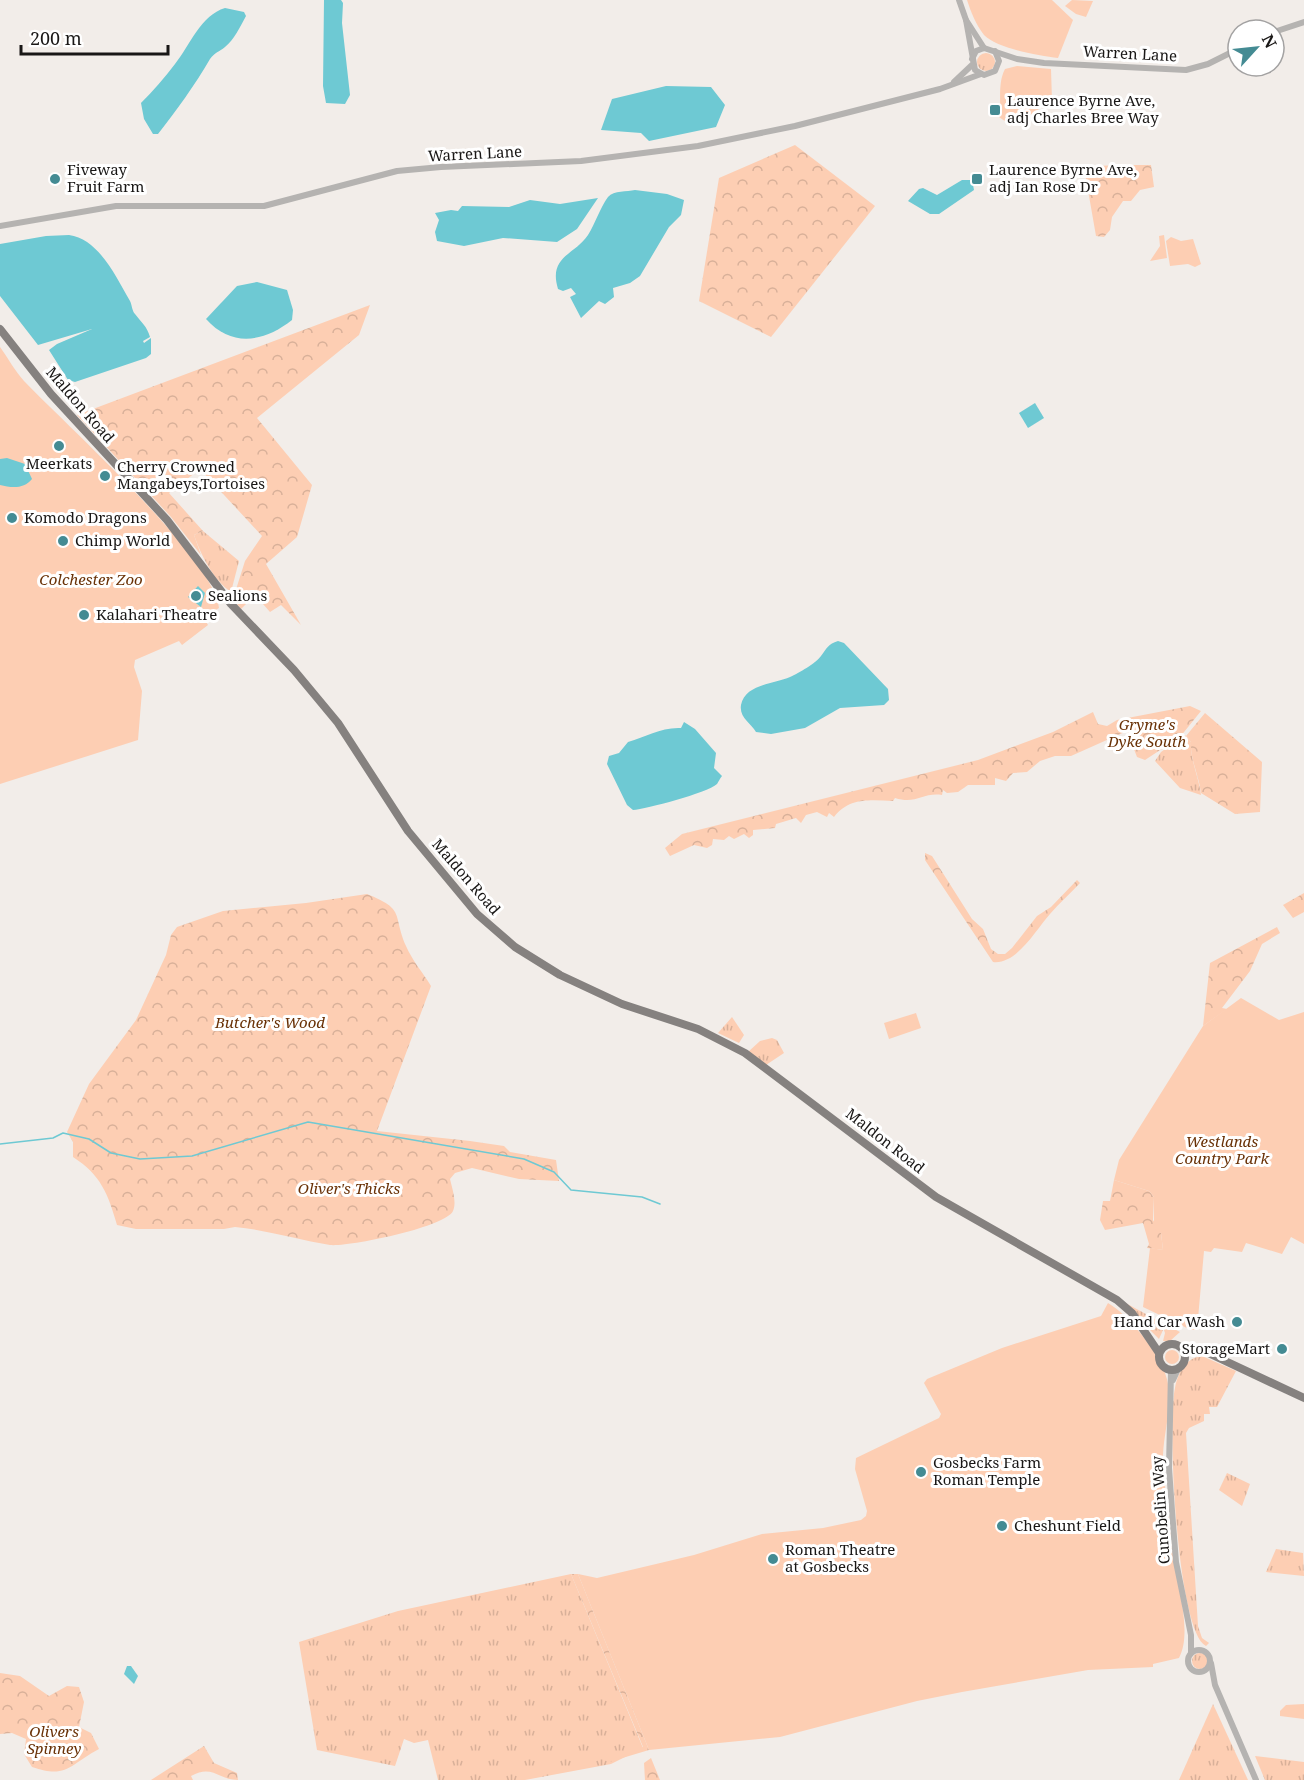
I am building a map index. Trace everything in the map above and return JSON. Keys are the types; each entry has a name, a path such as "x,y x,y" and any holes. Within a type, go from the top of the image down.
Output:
{"main road":[{"name":"Maldon Road","path":"0,329 51,394 167,520 231,604 294,670 338,723 408,831 477,914 515,947 560,975 622,1004 698,1029 746,1053 936,1197 1117,1300 1145,1331 1159,1353"},
{"name":"Maldon Road","path":"1145,1331 1165,1345"},
{"path":"1210,1354 1195,1354 1174,1369 1162,1365 1159,1353 1165,1345 1176,1344 1182,1348 1210,1354 1304,1398"},
{"path":"1182,1348 1185,1359"}],"street":[{"path":"959,0 966,20 972,62 981,74"},
{"path":"966,20 984,48"},
{"path":"1286,28 1304,22"},
{"name":"Warren Lane","path":"949,86 972,62 976,51 984,48 1017,58 1058,64 1186,70 1208,64 1226,55"},
{"path":"995,51 998,57 998,67"},
{"name":"Warren Lane","path":"0,226 116,206 264,206 397,171 581,161 687,147 766,133 949,86 981,74 990,74 998,67 1017,58"},
{"name":"Cunobelin Way","path":"1174,1369 1169,1468 1173,1538 1191,1635 1191,1653"},
{"name":"Cunobelin Way","path":"1191,1635 1201,1649"},
{"path":"1215,1685 1189,1665 1191,1653 1201,1649 1209,1655 1215,1685 1256,1780"},
{"path":"1200,1672 1207,1669 1210,1663"}],"green space":[{"path":"967,0 1052,0 1073,20 1058,58 1019,51 990,40 979,27"},
{"path":"1072,0 1093,1 1086,17 1076,14 1065,6"},
{"path":"982,53 990,53 995,58 993,69 982,71 977,66 977,58"},
{"path":"1017,66 1051,69 1052,101 1012,126 999,117 1000,87 1005,69"},
{"path":"795,145 875,206 771,337 699,301 719,178"},
{"path":"1151,165 1154,187 1140,190 1131,201 1123,201 1112,217 1110,230 1104,237 1096,236 1085,173 1093,166"},
{"path":"1164,235 1167,258 1150,261 1160,246 1159,236"},
{"path":"1171,237 1181,241 1193,239 1201,264 1195,267 1188,264 1170,266 1166,241"},
{"path":"370,305 359,335 257,418 312,485 297,537 266,564 301,625 281,605 270,612 255,595 241,609 233,599 245,561 262,536 200,469 169,493 203,531 194,535 201,555 171,517 77,415"},
{"name":"Colchester Zoo","path":"0,347 24,381 134,491 192,557 211,586 219,608 207,615 205,620 208,625 182,645 179,641 135,660 134,667 142,691 138,740 0,784"},
{"path":"203,531 239,561 231,592 213,574 200,551 194,535"},
{"name":"Gryme's Dyke South","path":"1190,706 1201,711 1180,737 1145,760 1137,757 1127,731 1071,756 1055,756 1040,761 1027,772 1013,773 1006,781 995,778 995,785 968,785 958,792 947,793 943,790 942,795 909,800 895,798 893,801 861,801 846,806 834,817 829,813 827,817 817,812 806,815 801,823 796,818 776,824 775,828 753,830 753,835 749,838 744,834 734,839 729,836 724,840 713,839 712,845 707,848 694,845 670,856 665,848 682,834 978,760 1053,732 1093,712 1098,724 1107,726 1117,720"},
{"path":"1205,713 1262,762 1260,812 1235,814 1201,793 1191,742 1186,736"},
{"path":"1185,735 1191,742 1201,795 1180,788 1155,761 1161,752"},
{"path":"925,853 932,856 972,919 983,929 991,949 998,954 1005,954 1012,948 1037,916 1051,907 1077,880 1080,883 1018,952 1010,958 993,962 925,860"},
{"path":"1304,893 1304,912 1293,918 1283,905"},
{"name":"Butcher's Wood","path":"367,894 388,904 393,909 408,951 431,986 377,1131 504,1146 510,1152 556,1160 559,1181 519,1179 472,1168 455,1173 450,1179 454,1203 453,1211 446,1217 396,1235 340,1245 235,1227 136,1229 117,1225 97,1178 73,1157 73,1142 67,1132 89,1084 136,1020 166,955 171,935 177,927 223,911"},
{"path":"1277,927 1280,933 1262,944 1250,971 1222,1008 1227,1009 1203,1026 1210,963"},
{"name":"Westlands Country Park","path":"1241,998 1279,1020 1304,1012 1304,1244 1291,1237 1282,1254 1246,1243 1242,1252 1214,1248 1211,1252 1204,1251 1197,1330 1191,1330 1143,1307 1150,1248 1163,1250 1161,1233 1154,1229 1154,1197 1149,1191 1114,1180 1119,1160 1203,1026"},
{"path":"916,1013 921,1028 889,1039 884,1023"},
{"path":"732,1017 744,1035 739,1043 718,1033"},
{"path":"772,1038 777,1040 784,1053 766,1065 748,1052 760,1041"},
{"path":"1114,1180 1149,1191 1154,1197 1153,1220 1161,1233 1163,1250 1147,1248 1149,1244 1143,1223 1105,1230 1100,1220 1103,1201 1110,1201"},
{"path":"1120,1300 1157,1320 1163,1330 1159,1339"},
{"name":"Cheshunt Field","path":"1108,1303 1125,1316 1149,1344 1161,1364 1168,1383 1169,1403 1163,1466 1171,1541 1184,1617 1183,1646 1179,1658 1153,1664 1153,1667 1088,1670 962,1692 917,1701 780,1737 649,1750 578,1574 597,1578 694,1555 762,1534 823,1528 861,1520 866,1516 867,1511 855,1469 856,1458 939,1418 941,1414 924,1383 927,1379 1002,1348 1101,1316"},
{"path":"1161,1322 1180,1332 1170,1341 1163,1341 1165,1333"},
{"path":"1169,1350 1175,1350 1179,1357 1175,1364 1169,1364 1165,1360 1165,1354"},
{"path":"1202,1356 1236,1371 1217,1407 1209,1407 1210,1414 1204,1414 1204,1421 1189,1428 1186,1433 1198,1626 1202,1638 1209,1643 1206,1646 1196,1632 1181,1567 1172,1441 1173,1409 1178,1377 1187,1363"},
{"path":"1227,1473 1250,1484 1242,1506 1219,1490"},
{"path":"1276,1549 1303,1553 1304,1576 1266,1572"},
{"path":"571,1574 643,1748 611,1764 525,1780 438,1780 428,1740 414,1743 404,1739 395,1766 317,1750 299,1642 398,1611"},
{"path":"571,1574 578,1574 649,1750 609,1762 643,1747"},
{"path":"1200,1653 1208,1661 1200,1669 1192,1661"},
{"name":"Olivers Spinney","path":"0,1673 20,1676 49,1696 67,1686 79,1687 84,1702 79,1727 91,1733 99,1749 61,1771 53,1772 32,1767 24,1754 26,1739 12,1733 0,1734"},
{"path":"1213,1704 1248,1780 1179,1780"},
{"path":"1304,1704 1304,1719 1280,1716 1280,1711 1286,1705"},
{"path":"204,1746 214,1763 237,1773 238,1780 205,1772 191,1776 193,1780 151,1780"},
{"path":"1255,1756 1304,1762 1304,1780 1265,1780"},
{"path":"651,1758 660,1780 645,1780 644,1763"}],"water":[{"path":"324,0 341,0 343,3 342,23 350,95 345,104 326,103 323,86"},
{"path":"225,8 244,12 246,16 239,29 228,44 210,59 158,134 153,134 144,119 141,103 175,64 209,17"},
{"path":"666,86 711,87 725,105 716,127 649,141 641,133 601,130 612,99"},
{"path":"962,180 972,180 974,190 939,214 930,214 908,201 919,189 923,188 937,195"},
{"path":"635,190 667,194 684,200 681,215 669,227 640,276 630,283 613,288 614,297 605,304 599,301 581,318 570,297 576,294 571,288 563,291 558,289 557,269 564,257 588,235 608,197 617,192"},
{"path":"598,198 577,229 557,242 503,238 464,246 437,241 435,232 439,220 435,213 458,211 462,206 509,207 530,200 560,204"},
{"path":"69,235 89,244 106,260 130,301 134,313 147,330 150,337 143,341 144,343 151,338 151,354 146,358 75,382 68,380 49,350 57,344 92,329 38,345 0,296 0,244 46,236"},
{"path":"257,282 287,290 293,310 292,320 270,333 248,339 226,334 206,319 237,286"},
{"path":"1035,403 1044,418 1028,428 1019,413"},
{"path":"7,458 25,464 32,479 18,487 0,485 0,459"},
{"name":"Sealions","path":"198,586 205,593 201,607 188,597"},
{"path":"838,641 844,643 888,689 889,700 884,705 840,708 805,728 771,734 756,732 741,710 741,705 748,693 761,686 790,677 811,665 830,645"},
{"path":"684,722 695,729 716,753 714,768 722,776 717,784 701,792 663,804 633,810 627,805 607,764 609,756 619,753 628,742 660,731 681,728"},
{"path":"127,1666 131,1666 138,1676 134,1684 124,1674"}],"waterway":[{"path":"0,1144 53,1138 63,1133 89,1139 111,1153 140,1159 192,1156 308,1122 524,1159 554,1172 571,1190 642,1197 660,1204"}],"place":[{"name":"Laurence Byrne Ave, adj Charles Bree Way","path":"995,110"},
{"name":"Fiveway Fruit Farm","path":"55,179"},
{"name":"Laurence Byrne Ave, adj Ian Rose Dr","path":"977,179"},
{"name":"Meerkats","path":"59,446"},
{"name":"Cherry Crowned Mangabeys,Tortoises","path":"105,476"},
{"name":"Komodo Dragons","path":"12,518"},
{"name":"Chimp World","path":"63,541"},
{"name":"Sealions","path":"196,596"},
{"name":"Kalahari Theatre","path":"84,615"},
{"name":"Hand Car Wash","path":"1237,1322"},
{"name":"StorageMart","path":"1282,1349"},
{"name":"Gosbecks Farm Roman Temple","path":"921,1472"},
{"name":"Cheshunt Field","path":"1002,1526"},
{"name":"Roman Theatre at Gosbecks","path":"773,1559"}],"park label":[{"name":"Oliver's Thicks","path":"349,1189"}]}
